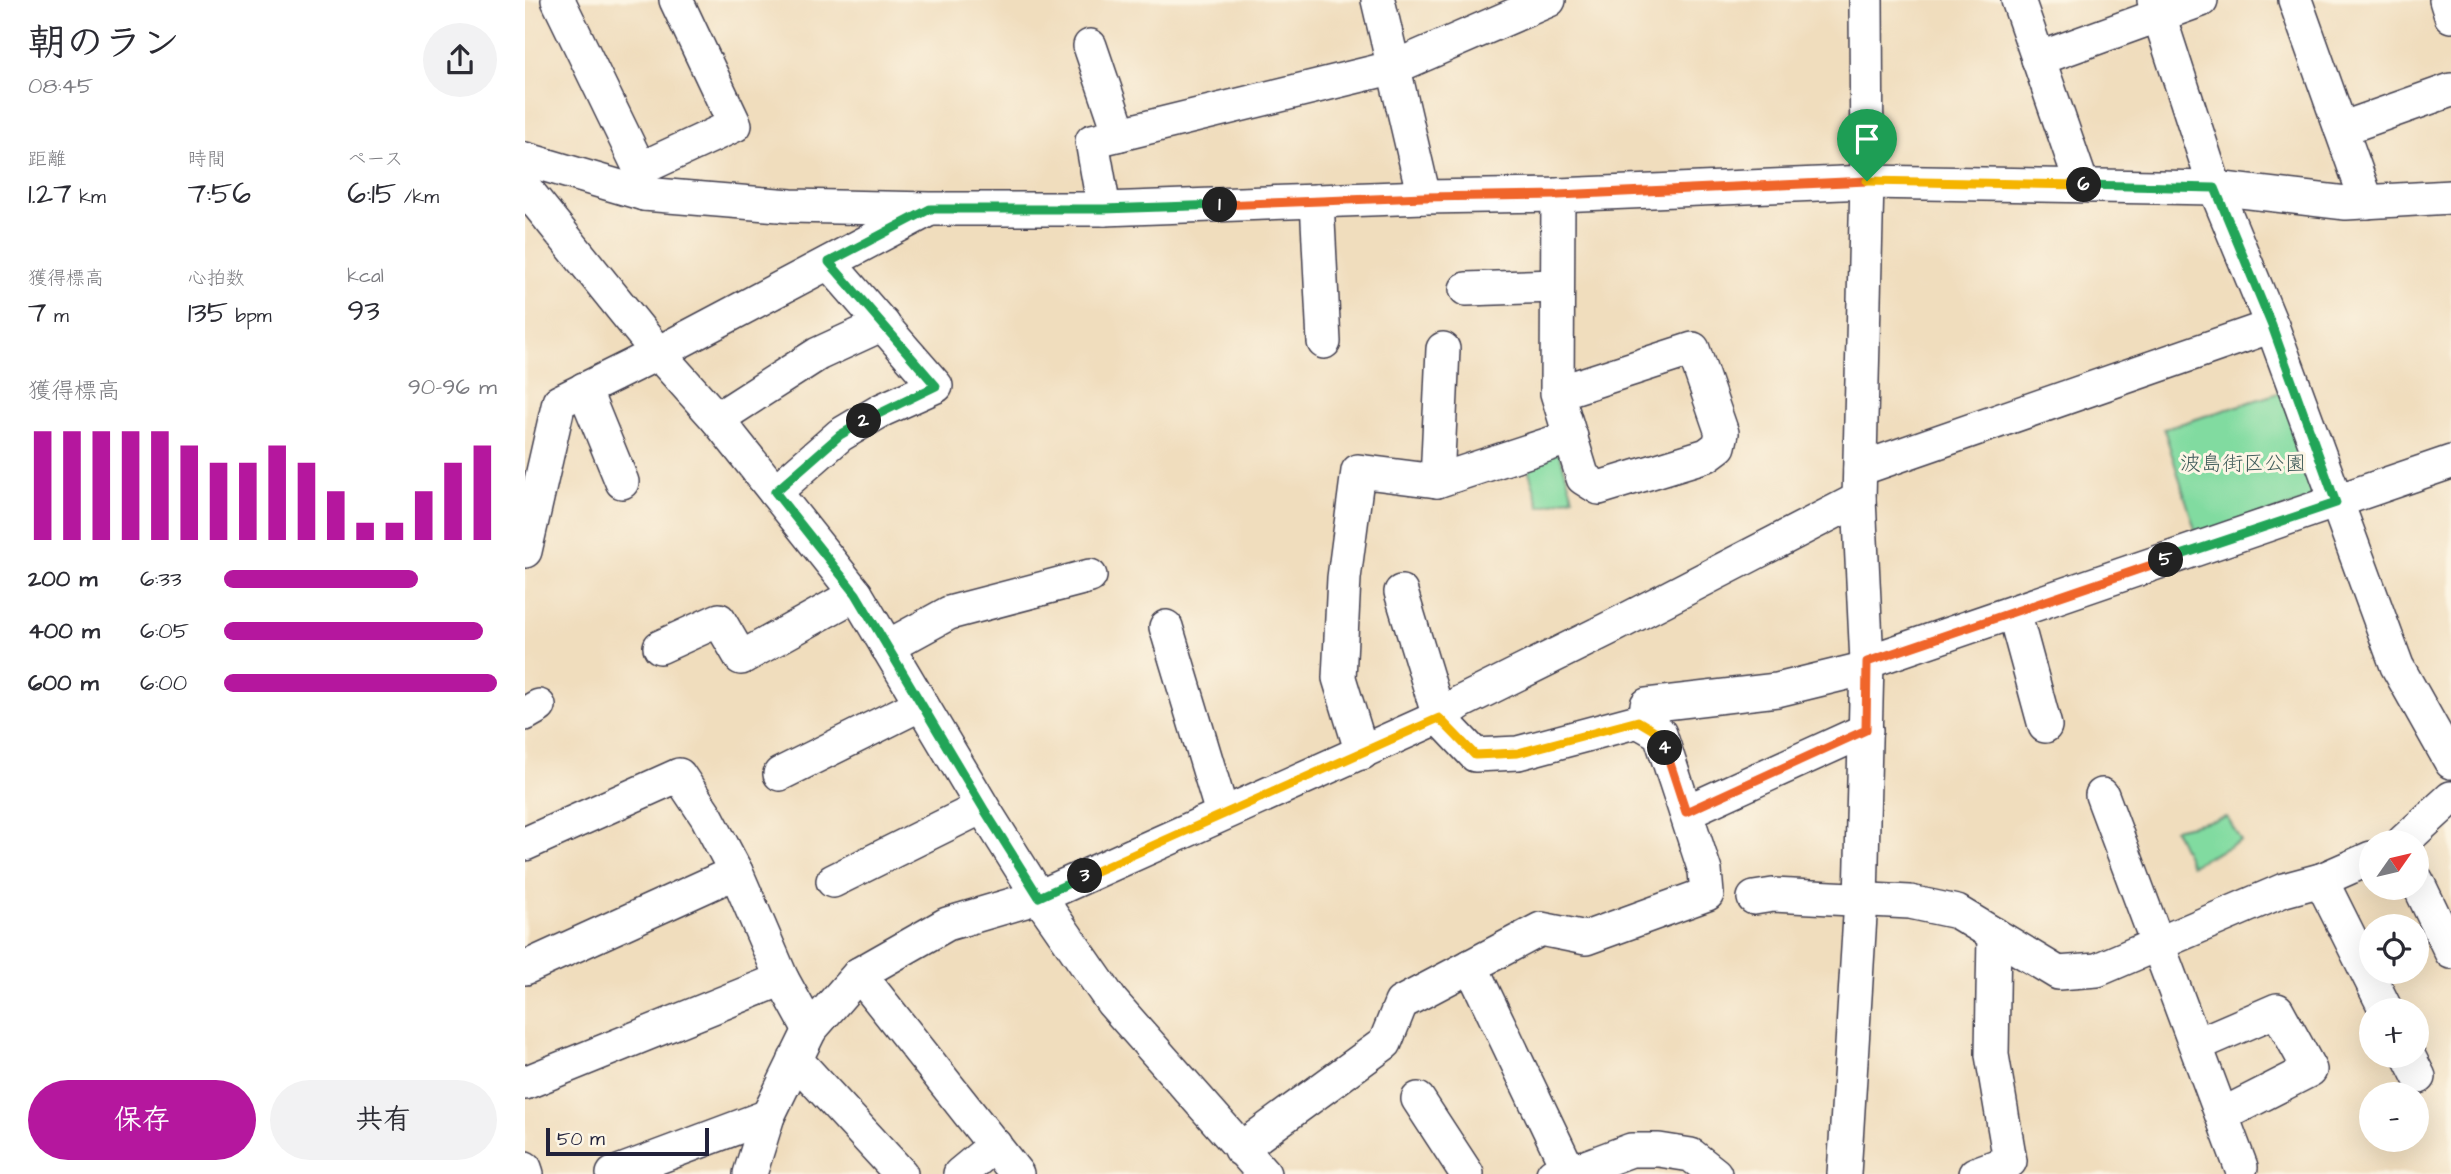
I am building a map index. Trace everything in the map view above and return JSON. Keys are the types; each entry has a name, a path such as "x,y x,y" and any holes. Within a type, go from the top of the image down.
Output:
{"street":[{"path":"558,0 642,181"},
{"path":"642,181 734,125 676,0"},
{"path":"1378,0 1424,197"},
{"path":"1104,209 1092,141 1395,67 1549,0"},
{"path":"1845,1174 1861,900 1866,730 1867,665 1860,484 1867,181 1866,0"},
{"path":"2018,0 2082,185"},
{"path":"2038,59 2157,7 2201,0"},
{"path":"2295,0 2367,202"},
{"path":"2446,0 2451,16"},
{"path":"2157,7 2215,188 2272,326 2397,666 2451,762"},
{"path":"1090,47 1120,134"},
{"path":"2341,129 2451,90"},
{"path":"525,159 791,206 930,209 1104,209 1424,197 1558,195 1867,181 2215,188 2346,203 2451,197"},
{"path":"525,188 658,353 717,419 856,594 982,807 1039,897 1112,1002 1264,1174"},
{"path":"1557,393 1693,349 1723,433 1719,446 1707,455 1599,488 1583,478 1557,393 1558,195"},
{"path":"1317,201 1324,342"},
{"path":"525,551 536,445 559,401 658,353 930,209"},
{"path":"775,492 840,435 883,410 936,386 829,262"},
{"path":"1466,289 1557,286"},
{"path":"717,419 818,354 883,324"},
{"path":"750,1174 768,1116 810,1030 859,974 947,924 1039,897 1439,718 1461,702 1612,627 1860,484 2272,326"},
{"path":"1437,481 1443,349"},
{"path":"584,389 622,482"},
{"path":"1362,753 1339,678 1344,578 1358,471 1437,481 1571,437"},
{"path":"1645,725 1647,705 1777,690 1867,665 2451,462"},
{"path":"887,647 950,613 1090,576"},
{"path":"1240,1149 1385,1043 1401,1003 1541,929 1586,938 1707,894 1705,871 1660,734 1638,721 1518,753 1475,755 1439,718 1401,592"},
{"path":"660,647 719,620 741,658 856,594"},
{"path":"2014,612 2045,726"},
{"path":"1166,627 1222,813"},
{"path":"780,774 921,704"},
{"path":"1686,812 1866,730"},
{"path":"525,844 678,775 707,817 736,872 782,979 810,1030"},
{"path":"2102,796 2241,1167"},
{"path":"2416,830 2451,799"},
{"path":"833,881 982,807"},
{"path":"1754,898 1773,895 1910,902 1957,912 2058,973 2097,970 2284,890 2321,880 2359,863"},
{"path":"525,968 736,872"},
{"path":"2321,880 2380,998"},
{"path":"2426,900 2451,953"},
{"path":"1975,1174 2010,1161 1992,1055 1994,934"},
{"path":"1471,966 1572,1171 1631,1150 1659,1150 1691,1154 1715,1174"},
{"path":"859,974 1017,1174"},
{"path":"525,1083 782,979"},
{"path":"2196,1045 2277,1010 2309,1070 2222,1115"},
{"path":"795,1059 901,1174"},
{"path":"1418,1099 1467,1174"},
{"path":"613,1174 768,1116"},
{"path":"960,1174 995,1145"},
{"path":"525,1168 527,1174"}],"green space":[{"name":"波島街区公園","path":"2288,390 2321,497 2197,536 2164,429"},
{"path":"1559,451 1573,497 1540,507 1526,462"},
{"path":"2227,817 2241,841 2191,865 2174,829"}],"route":[{"path":"1867,181 2215,188 2272,326 2336,503 1867,662 1866,730 1686,812 1660,734 1638,721 1518,753 1475,755 1439,718 1039,897 856,594 775,492 840,435 883,410 936,386 829,262 930,209 1104,209 1424,197 1558,195 1867,181"}]}
